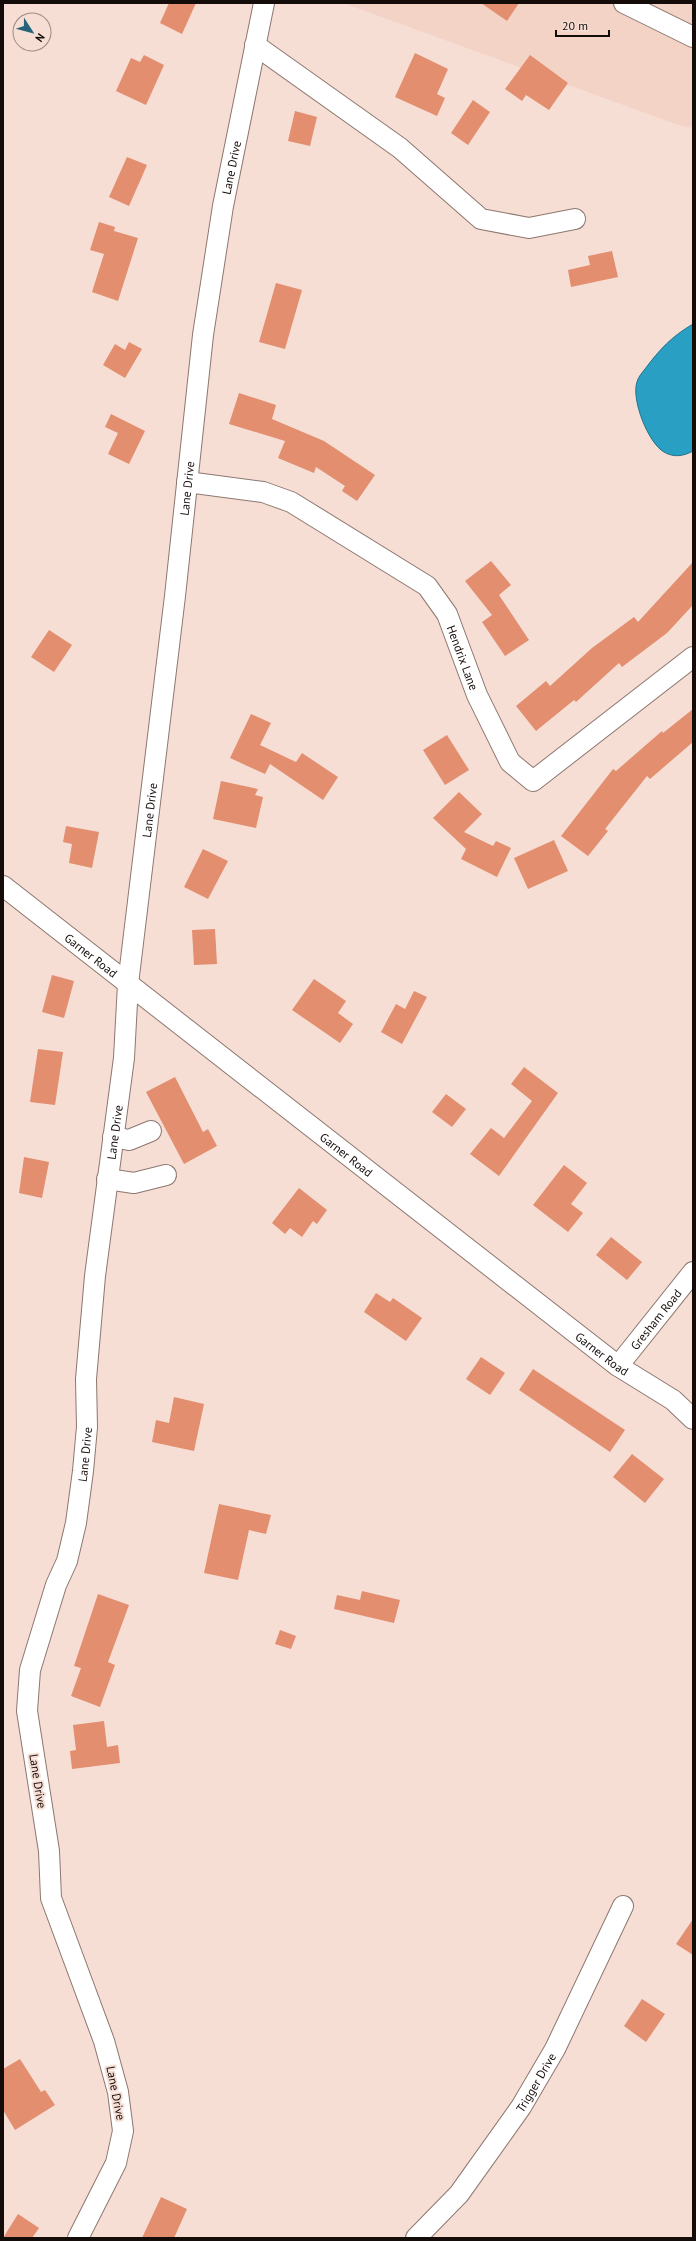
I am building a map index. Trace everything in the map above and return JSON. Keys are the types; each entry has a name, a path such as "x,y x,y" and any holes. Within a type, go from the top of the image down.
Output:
{"street":[{"name":"Lane Drive","path":"78,2238 116,2163 123,2131 118,2092 104,2041 51,1898 49,1850 27,1711 30,1670 54,1591 67,1561 76,1523 87,1427 86,1379 95,1276 124,1058 128,984 206,308 223,206 264,3"},
{"path":"624,3 693,37"},
{"path":"255,45 400,148 481,219 529,228 575,219"},
{"name":"Hendrix Lane","path":"187,482 263,492 291,502 427,586 447,614 477,695 510,762 533,781 693,657"},
{"name":"Garner Road","path":"3,886 618,1366 673,1400 693,1419"},
{"path":"113,1136 129,1140 151,1131"},
{"path":"108,1179 134,1183 166,1174"},
{"name":"Gresham Road","path":"618,1366 693,1272"},
{"name":"Trigger Drive","path":"416,2238 459,2194 521,2107 555,2049 623,1906"}],"shaded area":[{"path":"343,3 693,3 693,128 678,125"}],"water":[{"path":"693,324 693,451 675,456 664,452 652,440 642,420 636,399 637,382 639,377 666,344"}],"building":[{"path":"169,3 196,3 182,34 160,23"},
{"path":"481,3 519,3 507,21"},
{"path":"415,53 448,69 437,94 445,98 437,116 395,97"},
{"path":"144,55 164,65 146,105 116,91 131,58 140,62"},
{"path":"530,55 568,83 549,110 526,95 522,101 505,89"},
{"path":"473,100 490,112 468,145 451,133"},
{"path":"295,111 317,117 310,146 288,141"},
{"path":"127,157 147,165 129,206 109,197"},
{"path":"99,222 115,227 114,231 138,238 118,301 92,292 104,254 90,250"},
{"path":"612,251 618,277 571,287 568,270 590,265 588,256"},
{"path":"276,283 302,290 285,349 259,342"},
{"path":"129,342 142,349 125,378 103,365 115,344 125,350"},
{"path":"239,393 276,405 272,419 324,441 375,475 357,501 342,491 345,486 316,467 314,473 278,458 285,441 229,424"},
{"path":"111,414 145,431 129,464 108,454 118,433 105,427"},
{"path":"491,561 511,585 499,595 529,640 505,656 482,622 492,615 465,581"},
{"path":"693,562 693,605 667,633 622,667 619,663 576,702 574,700 536,731 516,706 546,681 550,686 592,648 634,617 638,622"},
{"path":"49,630 72,645 54,672 31,657"},
{"path":"693,709 693,742 650,779 647,776 605,829 608,831 588,856 561,836 613,769 616,771 662,731 663,733"},
{"path":"251,714 271,723 260,745 296,762 302,753 338,777 323,800 270,764 265,774 230,758"},
{"path":"447,735 469,770 445,785 423,750"},
{"path":"221,781 258,789 255,795 263,797 256,828 213,819"},
{"path":"459,792 482,814 464,832 493,846 496,841 511,848 497,877 461,859 466,849 433,818"},
{"path":"66,826 99,832 92,868 69,863 72,844 63,842"},
{"path":"554,840 568,871 528,889 514,858"},
{"path":"203,849 228,861 208,899 184,887"},
{"path":"215,929 217,964 194,965 192,930"},
{"path":"52,975 74,981 64,1018 42,1012"},
{"path":"314,979 346,1001 338,1013 353,1024 340,1043 292,1010"},
{"path":"414,991 427,997 402,1044 381,1032 396,1004 405,1009"},
{"path":"38,1049 63,1052 55,1105 30,1102"},
{"path":"524,1067 558,1093 499,1176 470,1154 491,1128 504,1138 532,1101 511,1084"},
{"path":"175,1077 203,1132 208,1129 217,1146 184,1164 146,1092"},
{"path":"446,1094 466,1109 452,1127 432,1112"},
{"path":"24,1157 49,1162 42,1198 19,1193"},
{"path":"564,1165 587,1183 571,1204 583,1213 568,1232 533,1205"},
{"path":"299,1188 327,1210 317,1224 313,1221 302,1237 290,1228 285,1234 272,1223"},
{"path":"611,1237 642,1262 627,1280 596,1255"},
{"path":"376,1293 390,1302 393,1298 422,1318 406,1341 364,1312"},
{"path":"481,1357 505,1373 490,1395 466,1379"},
{"path":"533,1369 625,1430 610,1452 519,1390"},
{"path":"174,1397 204,1404 194,1451 152,1442 156,1420 169,1423"},
{"path":"632,1454 664,1479 645,1503 613,1477"},
{"path":"219,1504 271,1515 266,1534 249,1530 238,1580 204,1573"},
{"path":"362,1591 400,1600 394,1623 334,1609 337,1595 360,1600"},
{"path":"98,1594 129,1605 108,1662 115,1665 100,1707 71,1696 81,1668 74,1666"},
{"path":"280,1630 296,1636 291,1649 275,1644"},
{"path":"104,1721 107,1747 118,1745 120,1763 72,1769 70,1751 76,1750 73,1725"},
{"path":"693,1919 693,1955 676,1944"},
{"path":"642,1999 665,2014 646,2042 624,2026"},
{"path":"20,2059 41,2092 45,2090 55,2105 15,2130 3,2110 3,2069"},
{"path":"161,2197 187,2209 174,2238 142,2238"},
{"path":"18,2214 39,2228 32,2238 3,2238"}]}
